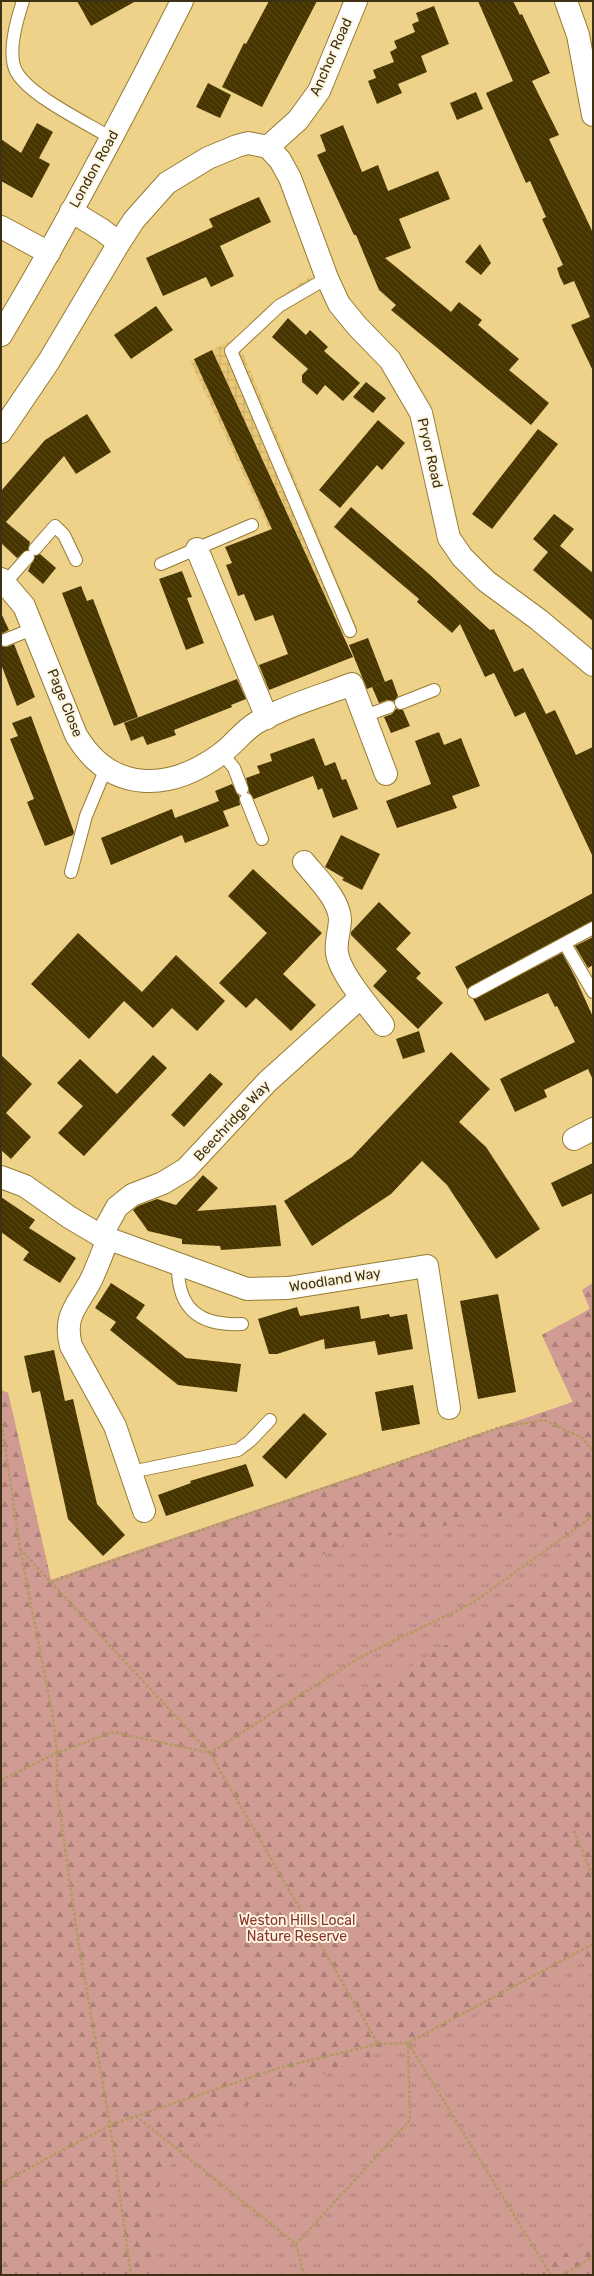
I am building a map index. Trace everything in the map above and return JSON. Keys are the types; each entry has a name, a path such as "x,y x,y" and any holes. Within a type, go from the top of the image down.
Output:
{"street":[{"name":"London Road","path":"1,335 49,253 182,1"},
{"name":"Anchor Road","path":"268,147 298,120 319,91 356,1"},
{"path":"566,1 578,35 593,115"},
{"path":"1,432 49,362 118,243 134,220 167,183 208,158 237,146 248,143 268,147"},
{"name":"Pryor Road","path":"268,147 280,160 290,178 327,278 344,310 357,326 390,360 422,413 449,538 462,557 486,581 539,620 593,665"},
{"path":"71,212 102,230 118,243"},
{"path":"1,227 49,253"},
{"path":"196,549 267,718"},
{"name":"Page Close","path":"3,581 24,606 35,628 76,735 91,757 106,768 131,779 160,780 189,771 222,753 246,730 267,718 352,684 386,774"},
{"path":"304,862 335,902 340,916 340,931 336,952 342,965 361,997 383,1025"},
{"name":"Beechridge Way","path":"104,1237 117,1206 132,1195 163,1182 186,1169 266,1082 361,997"},
{"path":"574,1139 593,1129"},
{"name":"Woodland Way","path":"1,1177 25,1186 69,1217 104,1237 232,1285 247,1289 267,1290 426,1266 449,1408"},
{"path":"104,1237 89,1284 74,1306 68,1334 71,1346 115,1426 144,1511"}],"lane":[{"path":"23,1 15,30 13,51 16,70 40,95 111,138"},
{"path":"327,278 279,306 231,352 350,631"},
{"path":"160,564 252,525"},
{"path":"3,581 55,526 64,535 76,560"},
{"path":"5,640 35,628"},
{"path":"365,716 434,690"},
{"path":"222,753 234,768 262,839"},
{"path":"71,872 86,816 106,768"},
{"path":"474,992 593,928"},
{"path":"565,944 593,992"},
{"path":"178,1264 180,1292 190,1308 198,1315 221,1324 242,1324"},
{"path":"131,1472 238,1450 250,1441 270,1420"}],"path":[{"path":"1,1419 20,1548 53,1718 57,1753 57,1791 78,1940 110,2125 131,2275"},
{"path":"51,1582 501,1427 544,1420 582,1438 593,1451"},
{"path":"1,1780 57,1753 113,1732 210,1753 358,1659 474,1602 593,1516"},
{"path":"20,1548 210,1753 378,2044"},
{"path":"574,1831 593,1877"},
{"path":"1,2184 110,2125 282,2067 378,2044 408,2043 593,1944"},
{"path":"296,2244 410,2120 408,2043"},
{"path":"408,2043 552,2275"},
{"path":"136,2116 296,2244 304,2275"},
{"path":"562,2275 593,2257"}],"shaded area":[{"path":"311,276 316,288 281,311 241,349 357,628 323,643 190,361 238,337 273,302"}],"green space":[{"name":"Weston Hills Local Nature Reserve","path":"593,1283 593,2275 1,2275 1,1390 8,1393 51,1580 573,1402 542,1335 590,1309 582,1290"},
{"name":"Weston Hills Local Nature Reserve","path":"593,1283 593,1955 563,1968 513,1998 367,2058 263,2095 214,2125 173,2160 152,2200 154,2275 1,2275 1,1390 8,1393 51,1580 573,1402 542,1335 590,1309 582,1290","holes":["536,1513 572,1539 573,1552 563,1575 491,1616 404,1671 362,1691 335,1693 308,1689 285,1681 267,1660 253,1635 259,1614 284,1586 315,1558 350,1542 513,1514"]},
{"path":"593,2241 593,2275 517,2275"}],"building":[{"path":"77,1 136,1 91,26"},
{"path":"269,1 317,1 262,107 222,87 244,43 246,44"},
{"path":"478,1 513,1 520,15 522,14 550,73 532,81 559,135 549,139 593,233 593,371 571,325 590,317 574,281 564,285 560,277 557,268 563,265 542,219 546,217 530,181 526,183 486,93 513,81"},
{"path":"434,6 449,44 421,56 427,72 398,84 402,93 377,104 368,81 376,78 373,70 394,62 390,52 397,48 394,41 415,32 412,24 419,21 416,13"},
{"path":"208,83 231,95 220,118 196,107"},
{"path":"476,92 483,109 457,120 450,103"},
{"path":"37,123 53,132 39,158 50,164 32,198 1,181 1,139 21,153"},
{"path":"343,125 362,172 378,165 388,191 438,171 450,199 399,219 411,248 385,258 451,312 459,302 482,320 478,325 519,359 509,370 549,403 531,425 391,310 396,305 379,290 356,235 354,235 317,155 326,151 320,135"},
{"path":"259,197 271,222 220,246 234,276 211,287 206,277 163,296 146,258 213,227 209,219"},
{"path":"480,244 491,263 481,275 465,262"},
{"path":"156,306 173,330 131,359 114,335"},
{"path":"288,318 306,335 310,330 328,347 324,351 360,383 343,401 325,385 317,395 302,382 302,375 308,369 272,337"},
{"path":"212,350 353,657 269,690 259,665 288,654 273,615 255,621 244,594 238,596 226,565 232,563 225,547 272,529 194,359"},
{"path":"366,382 386,398 373,413 353,397"},
{"path":"87,414 111,452 76,474 64,456 6,522 30,542 28,550 17,558 1,543 1,491 45,440"},
{"path":"378,420 405,443 382,470 377,465 340,508 319,490"},
{"path":"538,429 558,444 492,529 472,514"},
{"path":"351,507 429,574 490,630 494,629 514,672 523,668 546,714 555,710 576,755 593,747 593,857 525,712 515,717 494,673 485,677 460,624 452,633 417,602 419,599 334,527"},
{"path":"554,514 574,529 560,546 593,573 593,621 533,570 548,552 533,539"},
{"path":"40,554 56,568 43,584 28,571 35,556"},
{"path":"182,571 192,597 187,598 204,643 186,650 159,579"},
{"path":"81,586 87,601 93,599 138,717 114,726 62,593"},
{"path":"1,613 9,630 1,634"},
{"path":"368,638 385,682 367,689 349,645"},
{"path":"14,644 35,697 17,706 1,664 1,646 7,647"},
{"path":"237,679 246,699 231,705 232,707 174,730 176,735 147,745 143,736 131,741 124,723"},
{"path":"392,679 398,696 394,701 387,700 379,703 372,687"},
{"path":"396,709 403,710 410,726 391,733 384,717 392,714"},
{"path":"31,716 74,832 73,835 45,846 27,802 34,799 10,739 18,736 12,723"},
{"path":"439,732 444,745 461,738 480,786 452,796 457,808 397,828 386,801 431,784 415,741"},
{"path":"314,738 325,766 335,762 342,780 346,779 358,809 333,818 322,788 318,790 313,776 254,799 249,792 246,778 260,773 257,766 272,761 270,754"},
{"path":"232,784 239,796 240,805 223,811 229,826 185,843 182,835 111,865 101,838 172,809 175,818 219,801 215,791"},
{"path":"341,835 380,854 362,890 342,880 344,878 325,867"},
{"path":"253,869 322,933 283,974 316,1005 291,1031 256,998 246,1008 219,983 267,933 228,896"},
{"path":"593,893 593,921 467,989 455,967"},
{"path":"379,902 411,933 396,949 421,973 416,978 443,1003 418,1029 373,986 387,971 351,935 351,932"},
{"path":"78,933 142,992 176,955 225,1001 197,1031 172,1008 153,1028 124,1001 89,1039 31,984"},
{"path":"593,937 593,965 588,968 575,946"},
{"path":"562,953 575,977 593,1017 593,1080 588,1069 544,1090 547,1097 515,1112 500,1079 575,1042 557,1006 555,1007 548,993 485,1021 473,999"},
{"path":"419,1031 425,1052 403,1059 396,1039"},
{"path":"451,1052 490,1089 459,1122 486,1147 540,1229 496,1259 447,1185 422,1161 391,1194 312,1246 284,1201 352,1157"},
{"path":"1,1055 32,1084 6,1113 31,1137 11,1159 1,1150"},
{"path":"153,1055 167,1068 84,1156 58,1133 83,1106 57,1083 80,1059 117,1094"},
{"path":"210,1073 223,1084 184,1127 171,1115"},
{"path":"593,1163 593,1193 562,1207 551,1183"},
{"path":"203,1175 218,1188 197,1211 276,1205 281,1246 221,1250 220,1246 182,1244 182,1239 148,1231 133,1210 138,1206 157,1199 176,1205"},
{"path":"1,1197 35,1220 29,1228 76,1258 60,1283 23,1260 29,1252 1,1232"},
{"path":"111,1283 145,1305 136,1318 186,1358 241,1364 237,1392 178,1385 110,1330 116,1322 95,1308"},
{"path":"498,1294 516,1392 478,1399 460,1301"},
{"path":"359,1306 361,1319 389,1314 390,1317 407,1314 413,1349 378,1355 375,1341 325,1349 324,1339 277,1354 269,1354 258,1319 297,1307 300,1316"},
{"path":"54,1350 65,1401 73,1399 97,1504 125,1535 103,1556 68,1519 40,1391 32,1393 24,1356"},
{"path":"413,1385 420,1424 382,1431 375,1392"},
{"path":"304,1413 327,1434 286,1479 262,1457"},
{"path":"246,1464 254,1486 166,1516 158,1495 191,1483 190,1481"}]}
